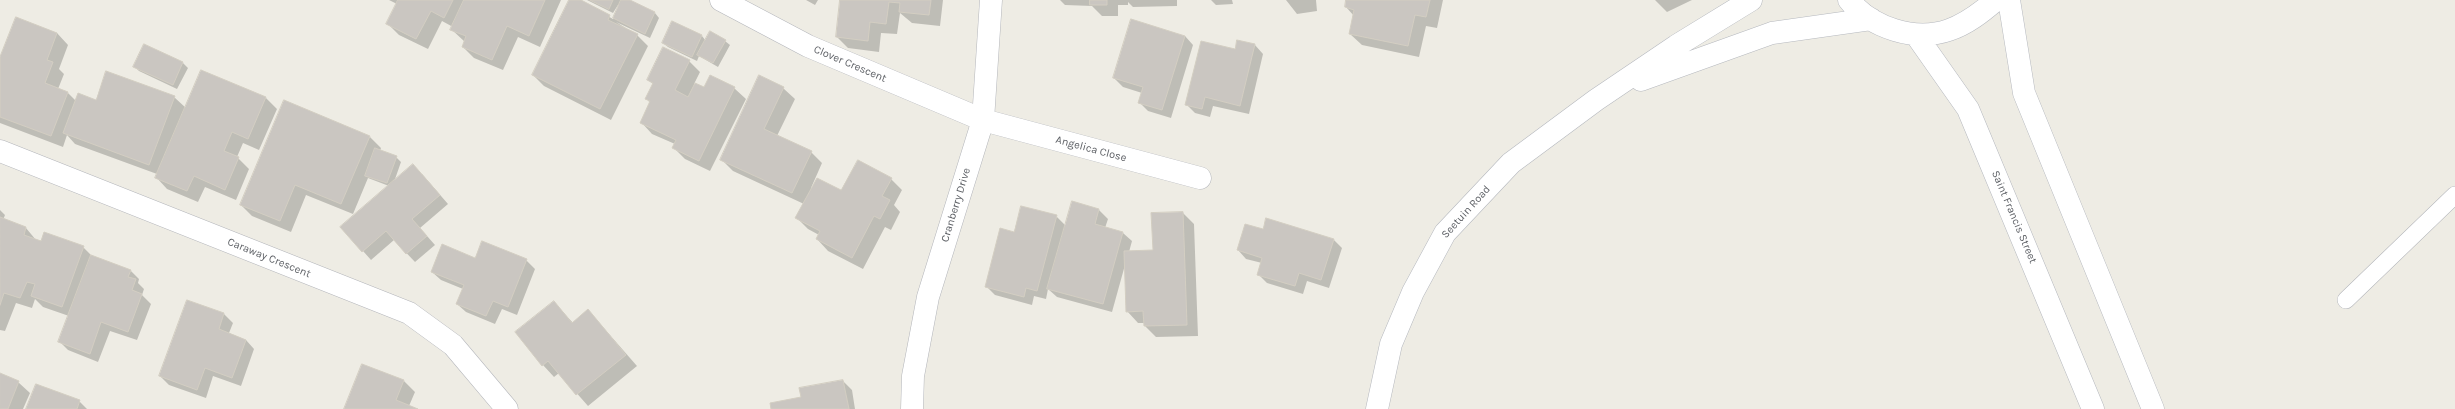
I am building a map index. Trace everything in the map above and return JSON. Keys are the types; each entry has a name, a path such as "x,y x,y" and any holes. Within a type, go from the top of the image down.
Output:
{"street":[{"name":"Clover Crescent","path":"721,0 808,46 983,120"},
{"name":"Cranberry Drive","path":"912,409 913,376 928,297 983,120 991,0"},
{"path":"1596,100 1676,46 1751,0"},
{"path":"1849,0 1857,10 1884,27 1916,35 1949,30 1978,15 1996,0"},
{"path":"2009,0 2024,93 2153,409"},
{"path":"1596,100 1651,75 1772,33 1871,19"},
{"name":"Saint Francis Street","path":"1916,35 1968,109 2093,409"},
{"name":"Seetuin Road","path":"1377,409 1391,344 1413,292 1445,233 1511,163 1596,100"},
{"name":"Angelica Close","path":"983,120 1200,178"},
{"name":"Caraway Crescent","path":"0,151 409,314 453,345 507,409"}],"lane":[{"path":"2346,300 2455,195"}],"building":[{"path":"398,0 453,0 444,18 431,11 416,39 386,24"},
{"path":"464,0 545,0 529,36 507,26 492,60 462,47 466,36 450,30"},
{"path":"569,0 581,0 610,15 608,20 638,34 600,109 532,75"},
{"path":"590,0 613,0 609,9"},
{"path":"621,0 630,0 655,12 645,34 613,18"},
{"path":"840,0 931,0 929,15 899,12 900,3 889,2 886,24 870,22 868,41 836,37"},
{"path":"1090,0 1107,0 1107,5 1090,5"},
{"path":"1346,0 1430,0 1426,17 1415,15 1408,46 1349,34 1354,10 1345,7"},
{"path":"16,17 57,33 47,60 53,62 45,83 68,92 51,136 0,117 0,57"},
{"path":"1131,19 1185,36 1162,110 1138,103 1143,87 1113,78"},
{"path":"672,21 702,35 692,57 662,43"},
{"path":"710,31 726,40 713,63 697,55"},
{"path":"1237,40 1255,44 1240,106 1205,97 1202,109 1185,105 1201,41 1235,49"},
{"path":"144,44 183,62 173,85 133,67"},
{"path":"663,47 690,60 675,90 688,97 695,83 704,87 710,75 735,87 699,161 672,148 676,140 640,123 650,101 645,99 653,83 647,80"},
{"path":"201,70 266,97 248,139 232,132 224,151 239,157 225,190 194,176 187,191 155,178"},
{"path":"106,71 175,96 149,165 63,133 78,93 96,100"},
{"path":"759,75 784,87 764,129 812,151 792,193 720,160"},
{"path":"284,100 370,136 341,204 295,185 280,221 240,205"},
{"path":"375,148 397,156 387,183 365,176"},
{"path":"858,160 892,178 882,196 890,200 880,219 874,216 852,258 816,239 820,231 795,218 817,178 841,190"},
{"path":"413,164 440,195 412,219 427,236 406,254 386,231 362,252 340,227"},
{"path":"1072,201 1099,209 1095,224 1123,232 1103,304 1047,289"},
{"path":"1021,206 1057,215 1037,291 1026,288 1024,297 985,287 1000,228 1014,232"},
{"path":"1183,212 1187,325 1144,326 1143,311 1126,312 1124,251 1153,250 1151,213"},
{"path":"0,217 26,227 24,235 41,241 44,232 84,246 62,307 31,296 35,284 27,282 20,298 4,293 0,305"},
{"path":"1266,218 1334,239 1321,280 1299,273 1295,286 1257,275 1262,258 1237,250 1245,224 1263,229"},
{"path":"482,241 527,259 508,307 493,301 486,316 456,304 464,285 431,272 442,244 475,258"},
{"path":"91,255 131,270 128,277 136,279 132,290 142,294 128,332 101,322 90,354 58,342"},
{"path":"187,300 224,313 219,329 246,340 232,378 205,368 197,390 159,376"},
{"path":"554,301 572,323 588,309 626,355 576,395 548,361 542,366 515,332"},
{"path":"362,364 404,380 396,400 418,409 344,409"},
{"path":"0,373 19,381 8,409 0,409"},
{"path":"843,380 849,409 771,409 770,403 801,397 799,388"},
{"path":"36,384 80,400 77,409 26,409"}]}
